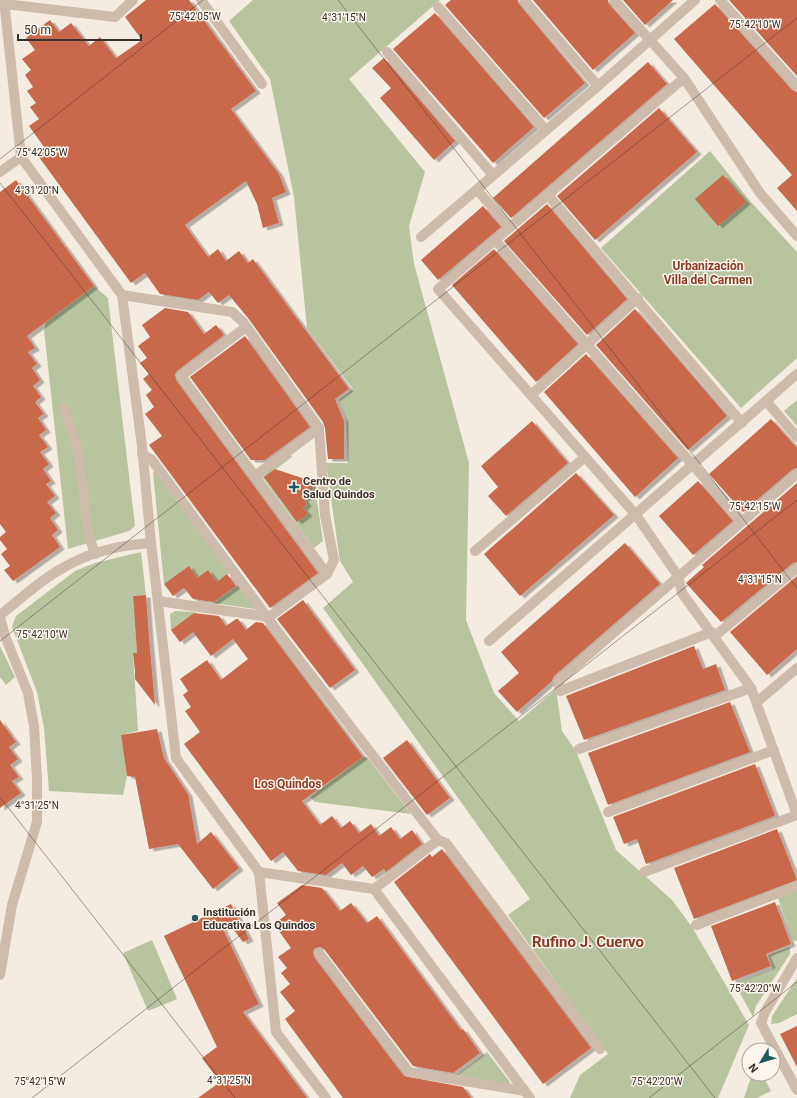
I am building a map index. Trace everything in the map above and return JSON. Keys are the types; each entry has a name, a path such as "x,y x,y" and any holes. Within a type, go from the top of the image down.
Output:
{"street":[{"path":"133,0 115,17 4,2 21,157 122,295 142,454 176,758 259,872 276,1032 326,1098"},
{"path":"201,0 262,84"},
{"path":"524,0 598,86"},
{"path":"614,0 684,78 760,193 797,236"},
{"path":"421,237 598,86 695,0"},
{"path":"720,0 797,86"},
{"path":"438,7 546,130"},
{"path":"387,52 493,175"},
{"path":"644,872 797,815 758,702 751,688 682,593 678,576 636,515 438,289 684,78"},
{"path":"0,172 21,157"},
{"path":"477,190 510,227"},
{"path":"548,195 638,298 742,423"},
{"path":"495,240 742,521"},
{"path":"122,295 232,312 246,327 319,428 325,514 334,560 327,574 269,617 158,601"},
{"path":"531,395 638,298"},
{"path":"246,327 181,376 327,574"},
{"path":"489,641 797,374"},
{"path":"766,401 797,437"},
{"path":"64,408 78,450 88,536 95,554"},
{"path":"255,476 319,428"},
{"path":"142,454 152,460 269,617 278,632 438,840 446,842 600,1049"},
{"path":"475,550 585,457"},
{"path":"797,474 558,681 560,691 713,634 797,568"},
{"path":"0,975 12,906 37,822 37,778 34,726 28,693 5,636 0,616 59,570 72,562 129,544 151,543"},
{"path":"758,702 797,668"},
{"path":"578,749 751,688"},
{"path":"608,812 774,750"},
{"path":"374,889 438,840"},
{"path":"259,872 374,889 528,1095"},
{"path":"696,925 797,886"},
{"path":"319,953 409,1072 528,1095"},
{"path":"797,958 765,1012 761,1023 797,1090"}],"green space":[{"path":"253,0 440,0 349,79 425,172 409,226 414,264 469,463 466,620 494,693 519,721 556,689 562,731 576,751 616,850 672,900 692,927 749,1025 718,1098 570,1098 580,1075 608,1054 508,915 530,899 323,608 353,582 340,561 326,463 348,463 346,419 339,400 353,389 307,328 294,197 270,79 229,21"},
{"path":"710,151 751,202 797,252 797,358 741,408 601,248"},
{"path":"94,286 108,298 135,526 129,531 68,549 44,330 46,322"},
{"path":"797,400 797,426 784,411"},
{"path":"289,454 292,457 268,475 300,519 308,514 303,508 307,504 304,499 312,494 312,481 314,481 323,541 314,548 261,475"},
{"path":"158,471 229,573 217,582 208,570 197,578 189,567 164,584 153,472"},
{"path":"141,552 146,595 133,596 137,653 133,653 138,731 121,735 127,776 123,795 49,791 44,728 37,692 12,627 16,616 75,571 95,563"},
{"path":"238,585 255,609 213,603"},
{"path":"175,611 196,612 171,630 170,614"},
{"path":"0,646 15,677 6,685 0,677"},
{"path":"363,757 367,757 411,814 315,802 310,797"},
{"path":"797,891 797,941 793,940 778,898"},
{"path":"152,940 177,999 148,1011 123,953"},
{"path":"790,947 790,954 756,1006 753,1017 735,984 773,969 768,955"},
{"path":"797,978 797,1014 779,1023 771,1024 772,1016"},
{"path":"487,1052 510,1082 508,1085 457,1075"},
{"path":"749,1082 766,1082 771,1091 757,1098 744,1098"}],"building":[{"path":"146,0 189,0 256,91 231,109 279,174 286,192 272,198 279,223 263,228 257,204 246,181 185,225 208,257 218,249 226,261 239,251 248,263 253,259 349,389 335,399 344,421 344,459 328,459 323,422 248,318 229,295 218,303 209,292 198,300 160,294 145,273 131,283 36,153 44,147 29,126 39,119 30,107 36,103 27,91 33,87 25,75 31,70 22,59 35,50 26,38 50,20 59,32 71,23 89,46 100,37 116,58 142,40 125,17"},
{"path":"451,0 518,0 519,4 585,83 544,118 445,5"},
{"path":"533,0 608,0 609,4 635,33 593,70"},
{"path":"623,0 673,0 645,25"},
{"path":"729,0 797,0 797,76"},
{"path":"715,4 792,90 797,92 797,211 777,188 792,175 674,39"},
{"path":"435,13 534,127 493,163 393,49"},
{"path":"384,58 455,141 434,160 380,98 391,88 372,68"},
{"path":"648,62 667,84 511,218 493,198"},
{"path":"659,108 697,152 595,240 557,196"},
{"path":"723,175 746,202 718,226 695,199"},
{"path":"16,180 94,286 27,336 35,348 28,352 37,364 32,368 40,380 33,386 41,397 35,402 44,414 38,418 46,430 39,435 48,447 40,452 49,464 43,469 51,481 46,484 55,496 47,502 56,513 50,518 58,530 52,535 60,547 13,581 4,570 10,566 1,554 7,549 0,540 0,537 6,532 0,524 0,192"},
{"path":"547,204 627,299 587,335 504,241"},
{"path":"483,206 501,227 438,280 421,260"},
{"path":"494,249 578,344 536,382 452,285"},
{"path":"165,308 188,312 204,334 216,325 224,335 177,371 175,374 176,380 318,573 270,608 149,445 162,436 145,414 154,407 146,395 152,390 143,379 149,374 140,363 147,358 138,346 150,337 142,325"},
{"path":"635,309 727,416 688,450 596,345"},
{"path":"245,336 310,427 265,460 251,460 190,377"},
{"path":"586,354 678,458 635,497 544,392"},
{"path":"771,419 797,448 797,468 793,469 743,512 709,474"},
{"path":"532,421 568,463 506,516 488,496 498,487 481,466"},
{"name":"Centro de Salud Quindos","path":"275,469 308,480 312,485 312,494 304,499 307,504 303,508 308,514 297,522 264,477"},
{"path":"576,473 614,515 520,596 484,554"},
{"path":"698,481 733,521 693,555 659,516"},
{"path":"797,483 797,562 793,563 721,622 686,583 704,567 702,565"},
{"path":"625,543 660,584 554,676 552,681 517,712 498,691 519,673 501,652"},
{"path":"189,566 197,578 208,570 217,582 227,574 236,586 214,602 193,599 184,588 173,596 164,584"},
{"path":"797,576 797,649 767,675 730,632"},
{"path":"146,595 155,705 135,679 133,653 137,653 133,596"},
{"path":"303,600 355,670 330,688 277,619"},
{"path":"194,613 219,616 226,626 238,619 246,630 256,622 263,623 363,757 302,801 320,825 332,816 341,828 350,821 359,833 371,824 379,836 391,827 400,839 412,830 422,844 386,872 384,869 372,877 363,866 351,875 342,863 326,875 298,871 283,852 271,861 184,744 200,732 185,711 191,707 183,695 188,691 180,679 207,660 221,680 248,659 233,639 211,656 193,632 180,642 171,630"},
{"path":"694,646 703,669 716,664 725,690 584,740 566,696"},
{"path":"730,702 750,752 608,805 588,753"},
{"path":"0,720 16,742 9,747 18,759 10,765 19,777 12,781 21,793 0,808"},
{"path":"157,729 164,758 188,794 197,844 211,832 239,868 213,889 178,844 149,849 135,777 127,776 121,735"},
{"path":"407,740 450,798 427,815 383,758"},
{"path":"755,764 775,815 772,817 646,864 637,839 624,844 613,817"},
{"path":"777,829 797,880 694,919 674,868"},
{"path":"442,849 591,1048 543,1084 394,882 430,854 432,857"},
{"path":"302,885 322,888 340,911 351,903 367,923 377,916 461,1030 463,1029 480,1053 453,1073 413,1066 324,949 321,947 315,948 313,951 314,957 404,1076 463,1087 471,1098 343,1098 285,1019 295,1011 280,992 290,984 281,973 287,968 278,957 291,948 274,924 286,915 277,903"},
{"path":"775,902 791,944 766,954 771,966 732,981 711,926"},
{"path":"231,904 249,939 243,942 227,921 221,925 259,1004 243,1012 307,1098 198,1098 220,1082 202,1058 217,1047 164,936"},
{"path":"797,1026 797,1067 780,1034"}],"place":[{"name":"Centro de Salud Quindos","path":"294,487"},
{"name":"Institución Educativa Los Quindos","path":"195,918"}],"district":[{"name":"Urbanización Villa del Carmen","path":"708,273"},
{"name":"Los Quindos","path":"288,784"},
{"name":"Rufino J. Cuervo","path":"588,942"}]}
